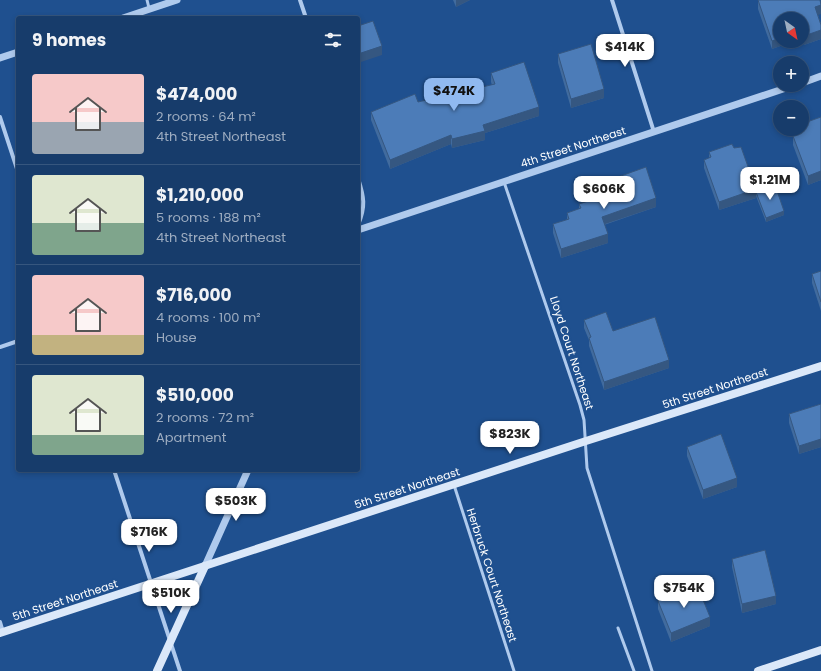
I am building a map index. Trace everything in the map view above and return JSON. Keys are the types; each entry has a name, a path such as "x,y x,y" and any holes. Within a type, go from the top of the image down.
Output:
{"main road":[{"name":"5th Street Northeast","path":"2,632 454,485 586,440 821,366"},
{"path":"156,671 205,566"},
{"path":"758,671 821,650"}],"street":[{"path":"129,16 177,0"},
{"path":"300,0 305,16"},
{"path":"612,0 654,132"},
{"path":"0,58 16,53"},
{"path":"809,80 821,76"},
{"name":"4th Street Northeast","path":"360,229 774,92"},
{"path":"0,117 16,166"},
{"path":"360,184 364,196 364,211 360,220"},
{"path":"0,347 16,342"},
{"path":"115,472 180,671"},
{"path":"205,566 247,472"},
{"path":"0,622 2,632"}],"lane":[{"path":"147,0 149,9"},
{"name":"Lloyd Court Northeast","path":"504,182 580,406 584,420 587,468 652,671"},
{"name":"Herbruck Court Northeast","path":"454,485 514,671"},
{"path":"618,628 634,671"}],"building":[{"path":"758,0 820,0 821,5 815,7 821,25 821,30 809,34 809,12 773,12 772,41"},
{"path":"373,21 382,46 360,53 360,25"},
{"path":"591,44 604,89 571,99 558,54"},
{"path":"524,62 539,107 483,125 485,131 452,139 451,135 390,160 371,112 415,94 418,102 495,84 491,73"},
{"path":"821,117 821,171 808,176 793,136 809,136 809,121"},
{"path":"732,144 734,148 741,147 756,189 719,202 704,160 711,157 709,152"},
{"path":"646,167 656,198 602,217 608,234 561,249 553,224 569,219 567,213 581,208 579,204 622,190 618,177"},
{"path":"775,185 784,211 766,218 756,192"},
{"path":"821,271 821,302 812,274"},
{"path":"606,312 613,331 655,317 669,360 604,382 589,338 591,337 584,320"},
{"path":"821,404 821,439 799,446 789,414"},
{"path":"721,434 737,478 703,490 687,447"},
{"path":"765,550 776,596 742,604 732,559"},
{"path":"697,585 710,617 671,633 658,601"}]}
